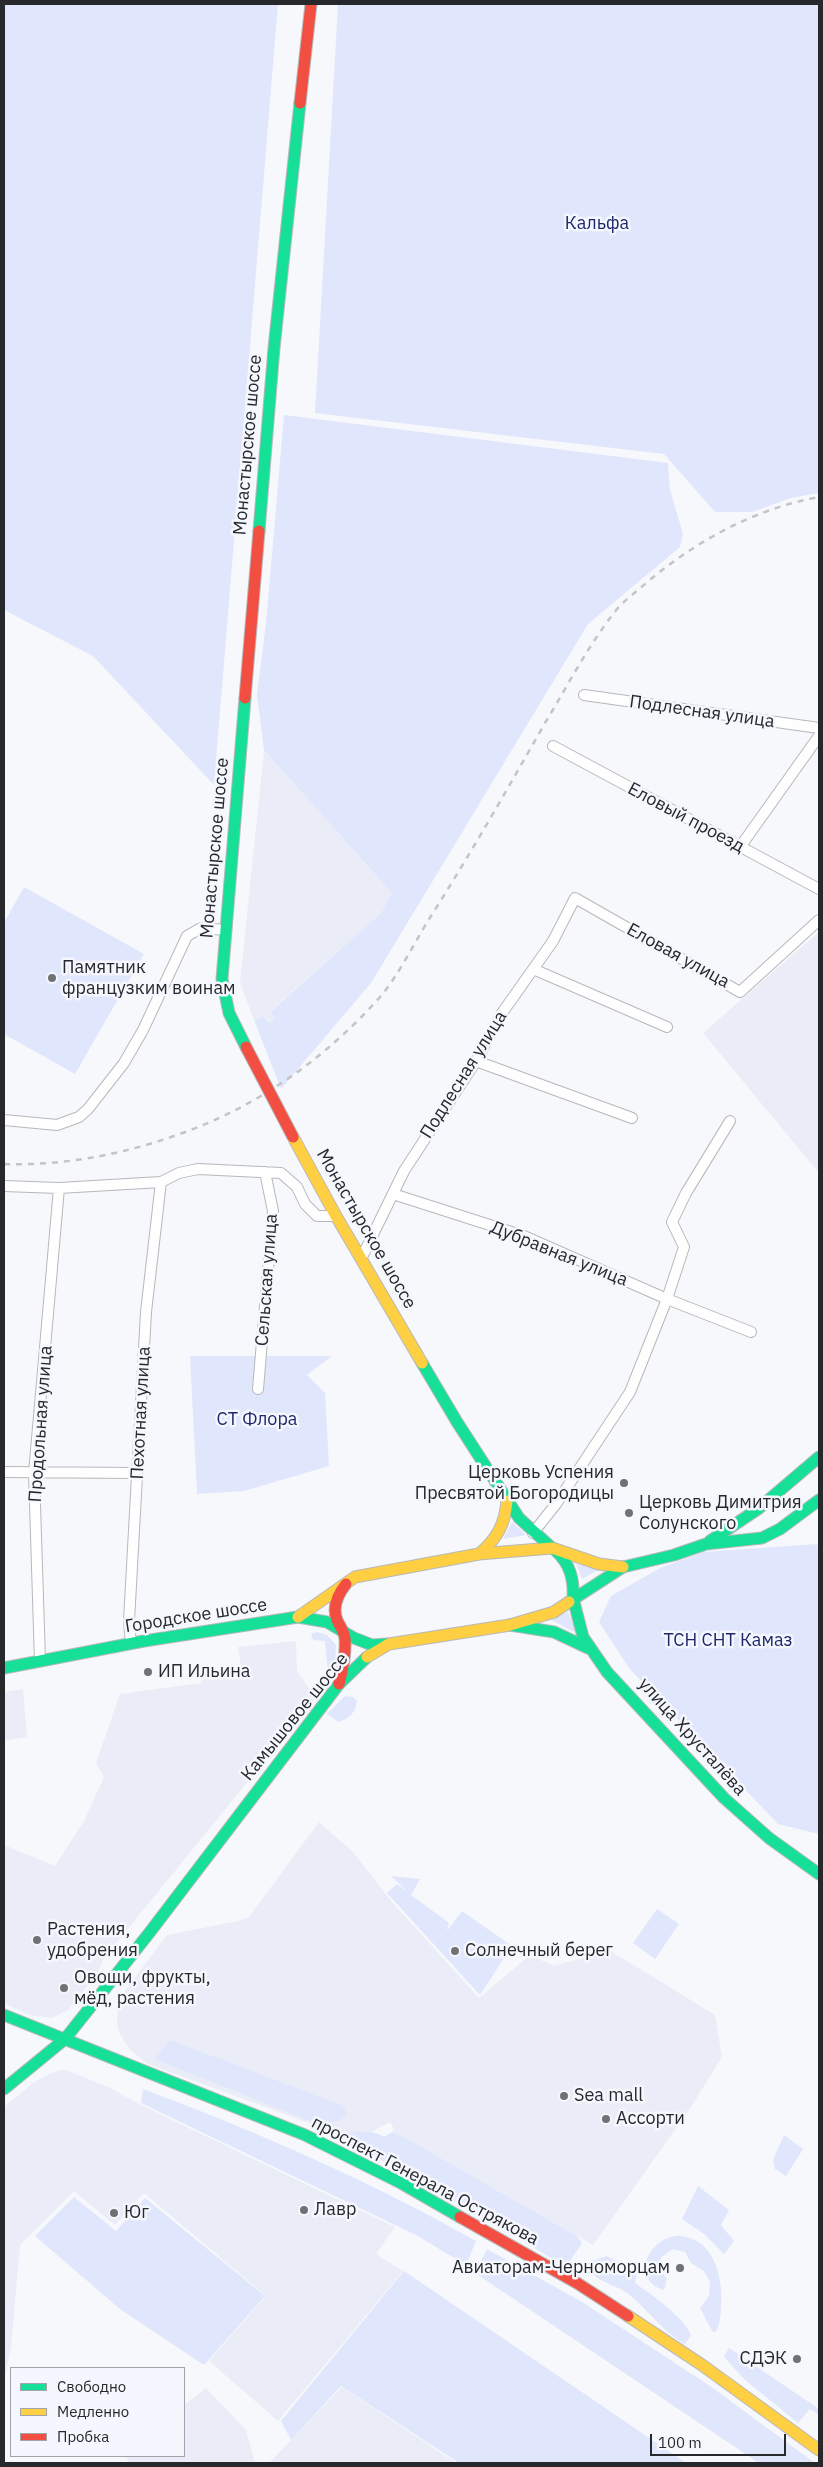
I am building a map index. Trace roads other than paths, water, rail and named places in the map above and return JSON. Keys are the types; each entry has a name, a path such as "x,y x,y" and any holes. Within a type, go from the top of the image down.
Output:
{"main road":[{"name":"Монастырское шоссе","path":"311,4 274,358 222,979 229,1013 336,1216 456,1422 508,1501 533,1533 561,1555 572,1575 572,1598"},
{"name":"Камышовое шоссе","path":"706,1544 758,1509 819,1458"},
{"name":"Камышовое шоссе","path":"4,2089 65,2040 339,1684 365,1658 389,1644 510,1625 554,1612 572,1598 624,1567 674,1555 706,1544 762,1538 780,1529 819,1500"},
{"path":"479,1554 492,1544 501,1532 506,1517 508,1501"},
{"path":"298,1617 355,1577 479,1554 552,1548 599,1564 624,1567"},
{"path":"339,1684 345,1643 344,1631 337,1620 335,1609 336,1600 348,1581"},
{"name":"улица Хрусталёва","path":"572,1598 575,1615 588,1648 721,1797 788,1853 819,1874"},
{"name":"Городское шоссе","path":"4,1668 132,1644 298,1617 327,1622 354,1638 372,1645 389,1644"},
{"path":"510,1625 554,1632 588,1648"},
{"name":"проспект Генерала Острякова","path":"4,2015 305,2135 400,2183 577,2283 702,2365 819,2450"}],"street":[{"name":"Подлесная улица","path":"584,696 819,728"},
{"path":"740,847 819,736"},
{"name":"Еловый проезд","path":"553,746 819,889"},
{"name":"Подлесная улица","path":"362,1258 404,1171 476,1061 502,1013 553,941 575,898"},
{"name":"Еловая улица","path":"575,898 740,992 819,920"},
{"path":"4,1120 57,1125 79,1117 124,1064 143,1030 187,936 201,928 226,930"},
{"path":"533,969 667,1027"},
{"path":"476,1061 632,1118"},
{"path":"533,1533 556,1504 630,1392 667,1299 684,1247 672,1222 686,1193 730,1120"},
{"path":"4,1186 59,1188 161,1182 179,1173 198,1169 280,1173 297,1187 304,1204 317,1216 336,1216"},
{"name":"Сельская улица","path":"258,1389 273,1211 265,1172"},
{"name":"Пехотная улица","path":"132,1644 129,1621 146,1312 161,1182"},
{"name":"Продольная улица","path":"40,1661 34,1473 59,1188"},
{"name":"Дубравная улица","path":"393,1194 524,1236 667,1299 751,1332"},
{"path":"4,1472 137,1473"}],"railway":[{"path":"4,1164 69,1161 112,1154 154,1143 204,1125 232,1112 260,1097 311,1062 358,1020 394,979 579,665 617,609 665,568 706,540 749,518 795,502 819,497"}],"place":[{"name":"Памятник французким воинам","path":"52,978"},
{"name":"Церковь Успения Пресвятой Богородицы","path":"624,1483"},
{"name":"Церковь Димитрия Солунского","path":"629,1513"},
{"name":"ИП Ильина","path":"148,1672"},
{"name":"Растения, удобрения","path":"37,1940"},
{"name":"Солнечный берег","path":"455,1951"},
{"name":"Овощи, фрукты, мёд, растения","path":"64,1988"},
{"name":"Sea mall","path":"564,2096"},
{"name":"Ассорти","path":"606,2119"},
{"name":"Лавр","path":"304,2210"},
{"name":"Юг","path":"114,2213"},
{"name":"Авиаторам-Черноморцам","path":"680,2268"},
{"name":"СДЭК","path":"797,2359"}],"park label":[{"name":"Кальфа","path":"597,224"},
{"name":"СТ Флора","path":"257,1420"},
{"name":"ТСН СНТ Камаз","path":"728,1641"}]}
